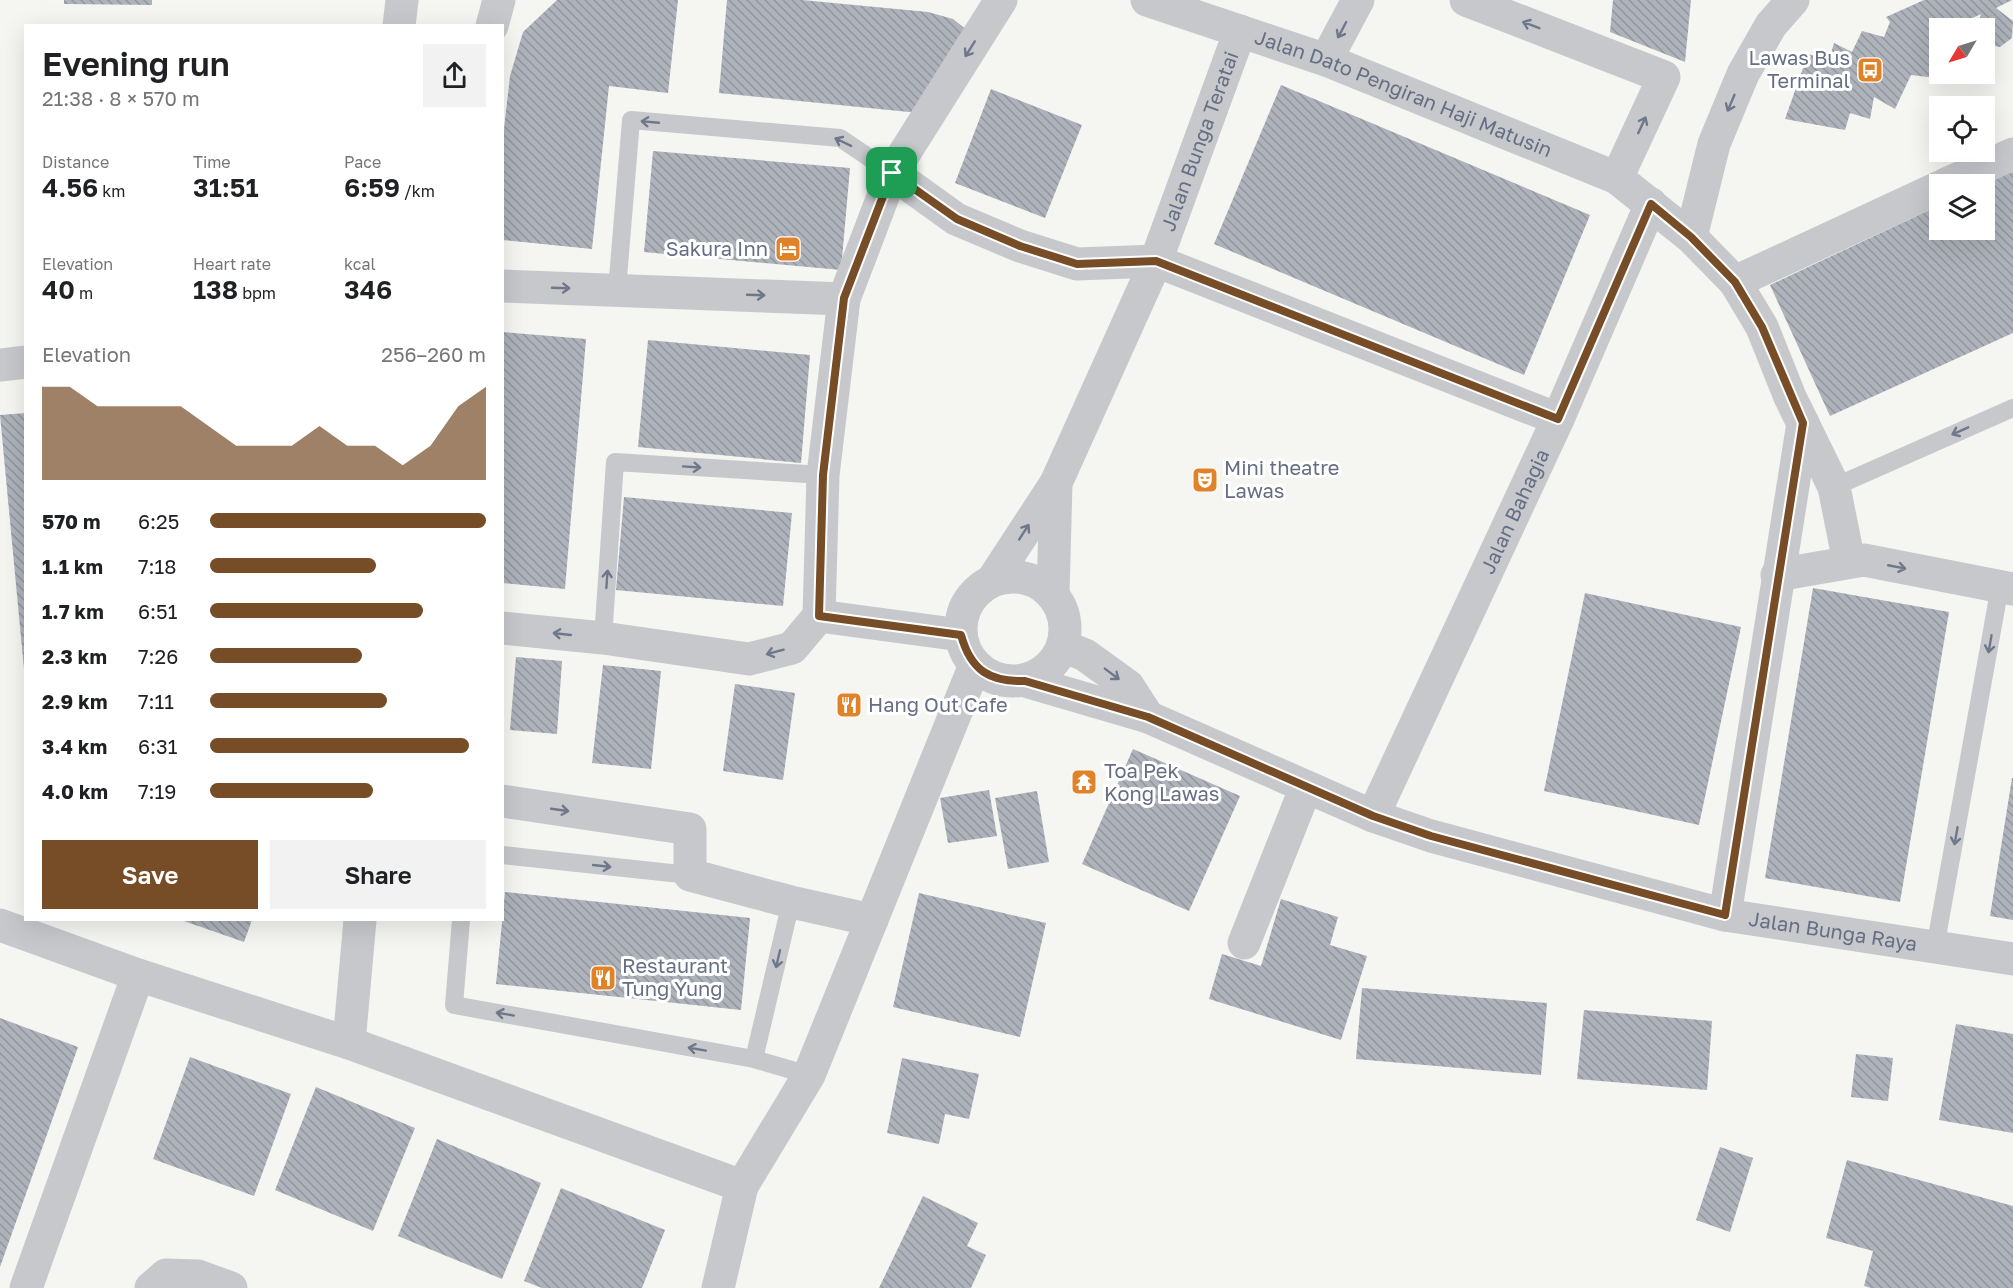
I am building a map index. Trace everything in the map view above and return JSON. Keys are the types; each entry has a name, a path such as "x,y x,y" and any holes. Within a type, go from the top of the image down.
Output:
{"street":[{"path":"399,24 402,0"},
{"path":"493,24 499,0"},
{"name":"Jalan Dato Pengiran Haji Matusin","path":"1147,0 1326,60 1617,178 1651,204 1691,237 1735,282 1762,327 1797,410 1834,488 1849,562"},
{"path":"1326,60 1358,0"},
{"path":"1466,0 1664,77 1617,178"},
{"path":"1691,237 1714,144 1743,74 1771,25 1793,0"},
{"path":"504,628 603,638 749,659 792,648 819,616 823,475 844,298 892,173 990,2"},
{"name":"Jalan Bunga Teratai","path":"1056,483 1156,261 1240,31"},
{"path":"1968,174 2013,154"},
{"path":"892,173 957,219 1020,246 1077,264 1156,261 1558,419"},
{"path":"1735,282 1929,192"},
{"name":"Jalan Bahagia","path":"1373,816 1558,419 1651,204"},
{"path":"504,286 844,298"},
{"path":"0,364 24,362"},
{"path":"1725,915 1777,575 1797,410"},
{"path":"992,581 1008,577 1025,578 1040,584 1053,595 1063,610 1066,628 1064,646 1055,662 1042,674 1025,681 1007,682 989,677 975,665 966,652 961,635 961,619 968,603 978,591 992,581 1056,483"},
{"path":"1053,595 1056,483"},
{"path":"1777,575 1864,560 2007,588"},
{"path":"819,616 961,635"},
{"path":"1064,646 1085,655 1128,686 1148,717"},
{"path":"718,1288 742,1186 809,1075 975,665"},
{"name":"Jalan Bunga Raya","path":"1025,681 1148,717 1373,816 1431,836 1725,915 2013,958"},
{"path":"1244,944 1306,787"},
{"path":"504,801 690,829 690,875 791,902 872,920"},
{"path":"349,1043 360,921"},
{"path":"0,925 138,975 349,1043 742,1186"},
{"path":"26,1288 138,975"},
{"path":"151,1288 166,1275 198,1276 231,1288"}],"lane":[{"path":"617,290 631,120 840,138 892,173"},
{"path":"1834,488 2013,408"},
{"path":"603,638 615,462 823,475"},
{"path":"1935,948 2007,588"},
{"path":"504,855 690,875"},
{"path":"754,1059 791,902"},
{"path":"461,921 454,1005 754,1059 809,1075"}],"building":[{"path":"64,0 152,0 152,5 64,4"},
{"path":"557,0 678,0 668,93 609,86 592,249 504,240 504,129 510,76 523,32"},
{"path":"727,0 802,0 928,12 953,19 968,31 919,113 719,93"},
{"path":"1613,0 1691,0 1685,62 1610,32"},
{"name":"Lawas Bus Terminal","path":"1924,0 2012,0 1996,8 2013,21 2012,38 2000,47 1995,46 1995,18 1980,18 1981,14 1972,18 1929,18 1929,77 1911,75 1895,109 1874,97 1870,119 1850,113 1845,130 1785,119 1808,54 1829,60 1834,43 1852,52 1862,31 1884,37 1890,22 1886,17"},
{"path":"1281,85 1590,215 1524,375 1214,244"},
{"path":"991,89 1082,125 1045,218 955,183"},
{"path":"653,151 850,168 841,270 644,252"},
{"path":"2013,170 2013,333 1830,416 1770,285 1929,210 1929,240 1995,240 1995,178"},
{"path":"504,332 586,339 565,589 504,583"},
{"path":"648,340 810,355 801,463 638,447"},
{"path":"24,413 24,669 0,415"},
{"path":"624,497 792,513 783,606 616,590"},
{"path":"1813,588 1949,612 1900,902 1765,878"},
{"path":"1585,593 1741,627 1699,825 1544,791"},
{"path":"516,657 562,661 557,734 510,730"},
{"path":"603,665 661,671 651,769 592,763"},
{"path":"735,684 795,693 783,780 723,771"},
{"path":"1133,749 1240,796 1189,911 1082,864"},
{"path":"2013,778 2013,920 1990,916"},
{"path":"989,790 997,836 948,843 940,798"},
{"path":"1037,791 1049,862 1008,869 995,798"},
{"path":"505,892 750,918 741,1010 496,984 502,921 504,921"},
{"path":"919,893 1046,923 1020,1037 893,1007"},
{"path":"1281,899 1338,917 1330,945 1367,956 1341,1040 1209,999 1222,954 1261,966"},
{"path":"184,921 252,921 244,942"},
{"path":"1362,988 1547,1003 1541,1075 1356,1059"},
{"path":"1584,1010 1712,1021 1707,1090 1577,1079"},
{"path":"0,1018 78,1047 0,1267"},
{"path":"1956,1024 2013,1034 2013,1133 1939,1120"},
{"path":"1856,1054 1893,1058 1888,1101 1851,1097"},
{"path":"190,1057 291,1094 254,1196 153,1159"},
{"path":"902,1058 979,1074 969,1119 945,1114 939,1144 887,1133"},
{"path":"316,1087 415,1128 373,1231 275,1190"},
{"path":"437,1139 541,1183 502,1279 398,1236"},
{"path":"1720,1147 1753,1158 1730,1232 1696,1220"},
{"path":"1847,1160 2013,1206 2013,1288 1871,1288 1864,1286 1873,1251 1826,1238"},
{"path":"561,1188 665,1230 642,1288 542,1288 524,1281"},
{"path":"923,1196 978,1223 967,1246 986,1255 971,1288 879,1288"}],"place":[{"name":"Lawas Bus Terminal","path":"1870,70"},
{"name":"Sakura Inn","path":"788,249"},
{"name":"Mini theatre Lawas","path":"1205,480"},
{"name":"Hang Out Cafe","path":"849,705"},
{"name":"Toa Pek Kong Lawas","path":"1084,782"},
{"name":"Restaurant Tung Yung","path":"603,978"}],"route":[{"path":"892,173 957,219 1020,246 1077,264 1156,261 1558,419 1651,204 1691,237 1735,282 1762,327 1803,423 1777,575 1725,915 1431,836 1373,816 1148,717 1025,681 1007,682 989,677 975,665 966,652 961,635 819,616 823,475 844,298 892,173"}]}
